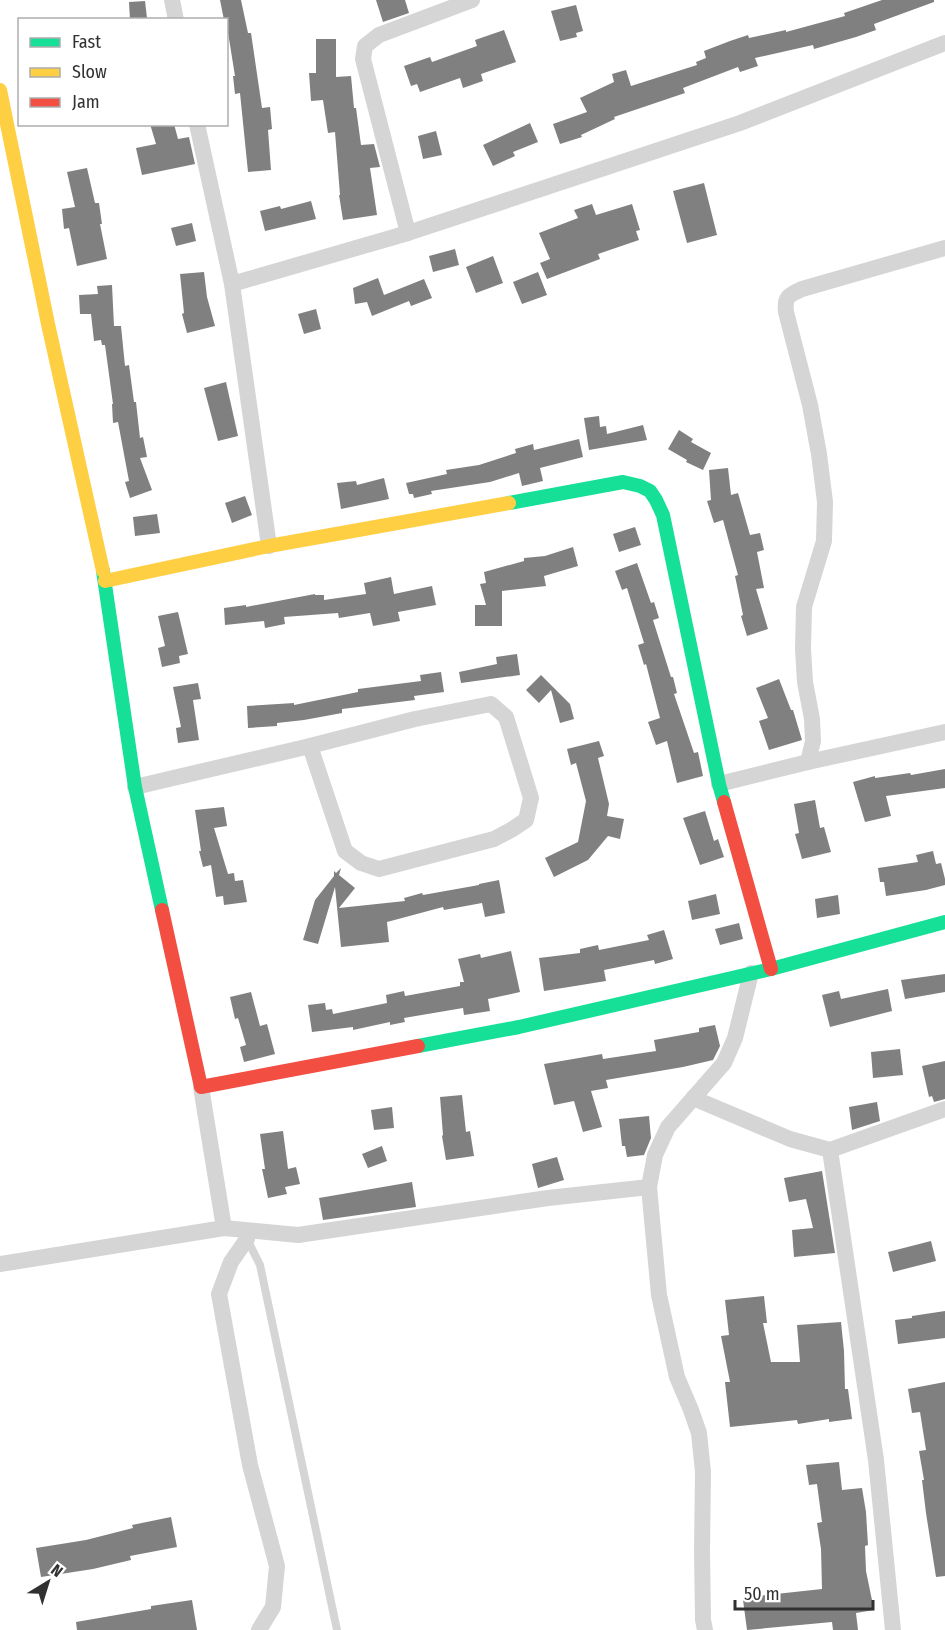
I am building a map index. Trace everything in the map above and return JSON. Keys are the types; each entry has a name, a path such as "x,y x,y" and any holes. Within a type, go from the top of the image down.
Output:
{"street":[{"path":"172,0 176,18"},
{"path":"408,233 363,59 365,45 379,35 472,0"},
{"path":"232,284 408,233 740,123 945,43"},
{"path":"0,90 48,324 105,581 135,787 201,1087 224,1228"},
{"path":"197,126 232,284 269,546"},
{"path":"808,762 813,741 812,718 805,682 804,607 824,541 825,502 810,405 785,303 790,295 802,289 945,248"},
{"path":"105,581 269,546 623,482 642,485 655,495 663,515 719,784 771,969"},
{"path":"135,787 415,719 491,704 506,717 531,798 526,820 494,839 379,869 345,851 309,746"},
{"path":"719,784 945,732"},
{"path":"201,1087 519,1027 771,969 945,921"},
{"path":"705,1630 702,1551 704,1472 699,1433 692,1410 677,1377 658,1295 649,1187 655,1155 668,1127 724,1063 735,1038 751,973"},
{"path":"693,1098 790,1139 830,1150 945,1109"},
{"path":"830,1150 876,1460 893,1630"},
{"path":"0,1264 224,1228 245,1234 298,1235 548,1198 649,1187"},
{"path":"245,1234 219,1294 250,1465 278,1566 273,1607 259,1630"}],"lane":[{"path":"245,1234 260,1265 337,1630"}],"building":[{"path":"220,0 241,0 248,33 251,33 262,108 270,107 272,129 268,130 271,170 248,172 240,93 235,94 228,18 224,18"},
{"path":"376,0 405,0 409,13 383,22"},
{"path":"882,0 934,0 934,2 874,24 876,30 856,37 814,49 813,45 755,58 758,66 740,72 738,67 683,88 685,93 614,117 615,119 581,135 582,137 560,144 553,124 587,112 580,98 614,82 612,74 626,70 631,86 697,65 696,62 706,58 704,51 730,41 748,35 749,38 786,30 786,32 845,16 844,13"},
{"path":"145,1 147,18 130,18 129,2"},
{"path":"576,5 583,31 576,33 577,37 560,41 551,11"},
{"path":"504,30 516,62 481,74 483,81 463,88 460,78 420,92 417,84 411,86 404,66 430,57 432,62 477,46 475,40"},
{"path":"316,39 336,39 336,77 351,76 361,145 374,144 380,167 370,168 377,215 343,220 335,132 328,133 323,100 311,101 309,73 316,73"},
{"path":"530,123 538,142 513,152 515,156 493,166 483,145"},
{"path":"151,126 175,126 178,139 189,137 195,164 142,175 136,148 156,144"},
{"path":"436,131 442,155 423,159 418,136"},
{"path":"87,168 95,203 99,203 102,224 100,224 107,259 77,266 69,228 64,229 62,209 75,207 67,172"},
{"path":"704,183 717,235 687,243 673,191"},
{"path":"311,201 316,219 265,231 260,211 280,206 281,209"},
{"path":"592,204 596,215 632,204 640,230 636,231 639,240 598,254 600,259 547,279 540,263 550,259 539,233 578,218 574,210"},
{"path":"192,223 196,241 176,246 171,228"},
{"path":"455,249 459,265 433,272 429,256"},
{"path":"493,256 503,283 476,293 466,267"},
{"path":"204,272 207,297 215,326 187,333 182,314 184,313 180,274"},
{"path":"538,272 547,295 522,304 513,282"},
{"path":"378,278 384,295 424,279 432,298 411,306 409,301 372,316 367,302 355,304 353,288"},
{"path":"112,285 114,326 121,326 125,366 129,365 140,438 143,437 147,457 140,458 152,490 130,498 125,482 129,481 118,422 113,423 113,404 105,345 102,345 101,340 94,341 91,314 80,314 79,295 98,294 97,286"},
{"path":"316,309 321,329 304,334 298,314"},
{"path":"226,382 238,436 218,441 204,388"},
{"path":"599,416 600,427 606,426 607,434 643,425 647,440 589,450 584,418"},
{"path":"679,430 693,439 691,442 711,453 703,470 686,462 687,460 668,449"},
{"path":"579,439 583,457 540,468 543,481 522,486 519,473 490,482 431,491 432,494 414,498 413,494 409,494 406,483 447,474 446,470 479,465 516,453 515,449 533,444 534,450"},
{"path":"728,468 731,495 738,493 750,535 760,533 764,550 757,552 764,588 756,589 768,629 747,636 741,616 743,615 735,576 738,575 723,520 714,523 707,501 711,500 709,470"},
{"path":"384,478 389,499 341,509 337,483 356,481 357,485"},
{"path":"245,496 252,515 232,523 225,503"},
{"path":"157,514 160,533 135,536 133,517"},
{"path":"635,527 641,545 619,552 613,534"},
{"path":"573,547 578,566 544,576 546,586 502,591 502,626 475,626 475,605 486,605 480,584 486,583 484,572 524,561 524,558 545,556"},
{"path":"637,563 651,603 654,602 659,618 653,620 671,677 673,677 677,693 674,694 694,753 698,752 703,776 677,783 667,741 656,745 648,722 660,718 646,664 644,665 638,645 644,643 627,588 622,590 615,571"},
{"path":"391,577 394,594 432,586 436,605 398,612 400,621 373,626 370,613 339,618 338,613 284,617 285,624 265,628 264,621 225,625 224,608 246,605 246,607 315,594 324,595 324,600 366,594 364,583"},
{"path":"178,612 188,654 179,656 180,663 162,667 158,648 165,646 158,616"},
{"path":"517,654 520,675 461,683 459,672 497,664 496,657"},
{"path":"441,672 444,692 414,696 415,700 342,709 342,713 277,723 277,726 248,728 247,706 294,703 294,705 358,692 358,689 421,681 420,675"},
{"path":"541,675 570,704 574,719 560,723 551,690 539,703 526,690"},
{"path":"779,679 791,710 793,710 802,740 769,750 759,721 768,718 756,688"},
{"path":"198,683 201,699 193,700 199,740 178,743 176,728 181,727 173,687"},
{"path":"599,741 604,756 598,758 609,804 607,816 624,819 620,839 608,836 588,860 554,877 545,858 578,842 586,801 576,763 571,765 567,749"},
{"path":"945,769 945,788 886,796 891,816 865,822 853,782 875,776 875,778 910,773 911,775"},
{"path":"815,800 820,828 824,827 831,852 802,859 795,834 799,833 794,804"},
{"path":"224,807 227,826 214,828 228,874 234,873 235,881 243,880 247,902 224,905 223,896 216,897 211,865 203,867 195,810"},
{"path":"705,811 714,841 718,839 724,857 700,865 683,818"},
{"path":"933,851 936,864 941,863 945,885 886,896 884,882 880,882 878,868 918,862 916,855"},
{"path":"341,868 339,875 355,888 339,908 405,901 404,898 422,893 423,895 499,880 505,913 485,917 482,903 444,910 443,907 387,922 389,942 341,947 335,887 318,944 303,940 315,900 334,876 334,871 336,873"},
{"path":"716,894 720,914 692,920 688,901"},
{"path":"838,895 840,914 817,918 815,899"},
{"path":"739,923 743,939 720,945 715,929"},
{"path":"664,930 673,959 655,964 654,960 604,970 606,981 544,991 539,958 580,953 580,949 598,945 599,950 649,940 647,935"},
{"path":"511,951 520,992 488,999 490,1011 464,1015 463,1008 404,1018 405,1022 390,1025 390,1022 353,1030 353,1027 312,1032 308,1005 325,1003 326,1010 332,1009 333,1014 387,1003 386,995 404,991 405,996 460,986 460,982 464,982 458,959 480,954 481,958"},
{"path":"945,974 945,992 905,999 901,980"},
{"path":"888,989 892,1011 830,1027 822,995 839,991 841,999"},
{"path":"251,992 260,1026 267,1024 275,1054 244,1062 240,1047 246,1045 238,1018 235,1019 230,997"},
{"path":"715,1025 720,1046 713,1060 606,1080 608,1088 591,1091 602,1127 583,1132 574,1101 554,1105 544,1064 602,1054 603,1059 656,1051 654,1040 699,1032 699,1028"},
{"path":"900,1049 903,1075 873,1078 871,1052"},
{"path":"945,1061 945,1099 934,1102 932,1096 929,1097 922,1066"},
{"path":"462,1095 466,1132 470,1131 474,1156 446,1160 440,1097"},
{"path":"877,1102 880,1121 852,1130 849,1107"},
{"path":"392,1107 394,1128 374,1130 371,1110"},
{"path":"649,1116 651,1138 644,1155 627,1157 625,1146 622,1146 619,1119"},
{"path":"283,1131 288,1169 296,1167 300,1184 285,1187 287,1194 268,1198 262,1169 265,1169 260,1134"},
{"path":"382,1146 387,1161 368,1168 362,1154"},
{"path":"557,1157 564,1180 538,1188 532,1164"},
{"path":"822,1171 835,1253 794,1257 792,1230 813,1228 806,1199 789,1202 784,1178"},
{"path":"412,1182 416,1207 323,1220 319,1198"},
{"path":"931,1241 936,1261 893,1272 888,1252"},
{"path":"764,1296 767,1323 763,1323 771,1362 800,1362 797,1325 841,1322 845,1389 848,1389 852,1419 829,1422 829,1419 798,1424 797,1420 730,1427 725,1382 730,1382 721,1336 729,1335 725,1300"},
{"path":"945,1311 945,1338 898,1344 895,1320"},
{"path":"945,1382 945,1576 936,1577 919,1451 926,1450 920,1412 912,1413 908,1389"},
{"path":"839,1462 842,1490 862,1488 868,1545 865,1546 866,1571 874,1610 856,1613 858,1630 833,1630 832,1622 747,1630 743,1600 757,1598 757,1596 822,1589 821,1549 817,1523 822,1522 817,1484 809,1485 806,1465"},
{"path":"171,1517 177,1547 130,1556 131,1560 93,1569 41,1577 36,1548 86,1540 133,1528 132,1525"},
{"path":"192,1600 197,1630 77,1630 76,1622"}],"traffic: fast":[{"path":"509,503 623,482 650,491 663,515 724,802"},
{"path":"103,571 135,787 162,910"},
{"path":"418,1046 519,1027 771,969 945,922"}],"traffic: slow":[{"path":"0,90 48,324 103,571"},
{"path":"105,581 269,546 509,503"}],"traffic: jam":[{"path":"724,802 771,969"},
{"path":"162,910 201,1087 418,1046"}]}
